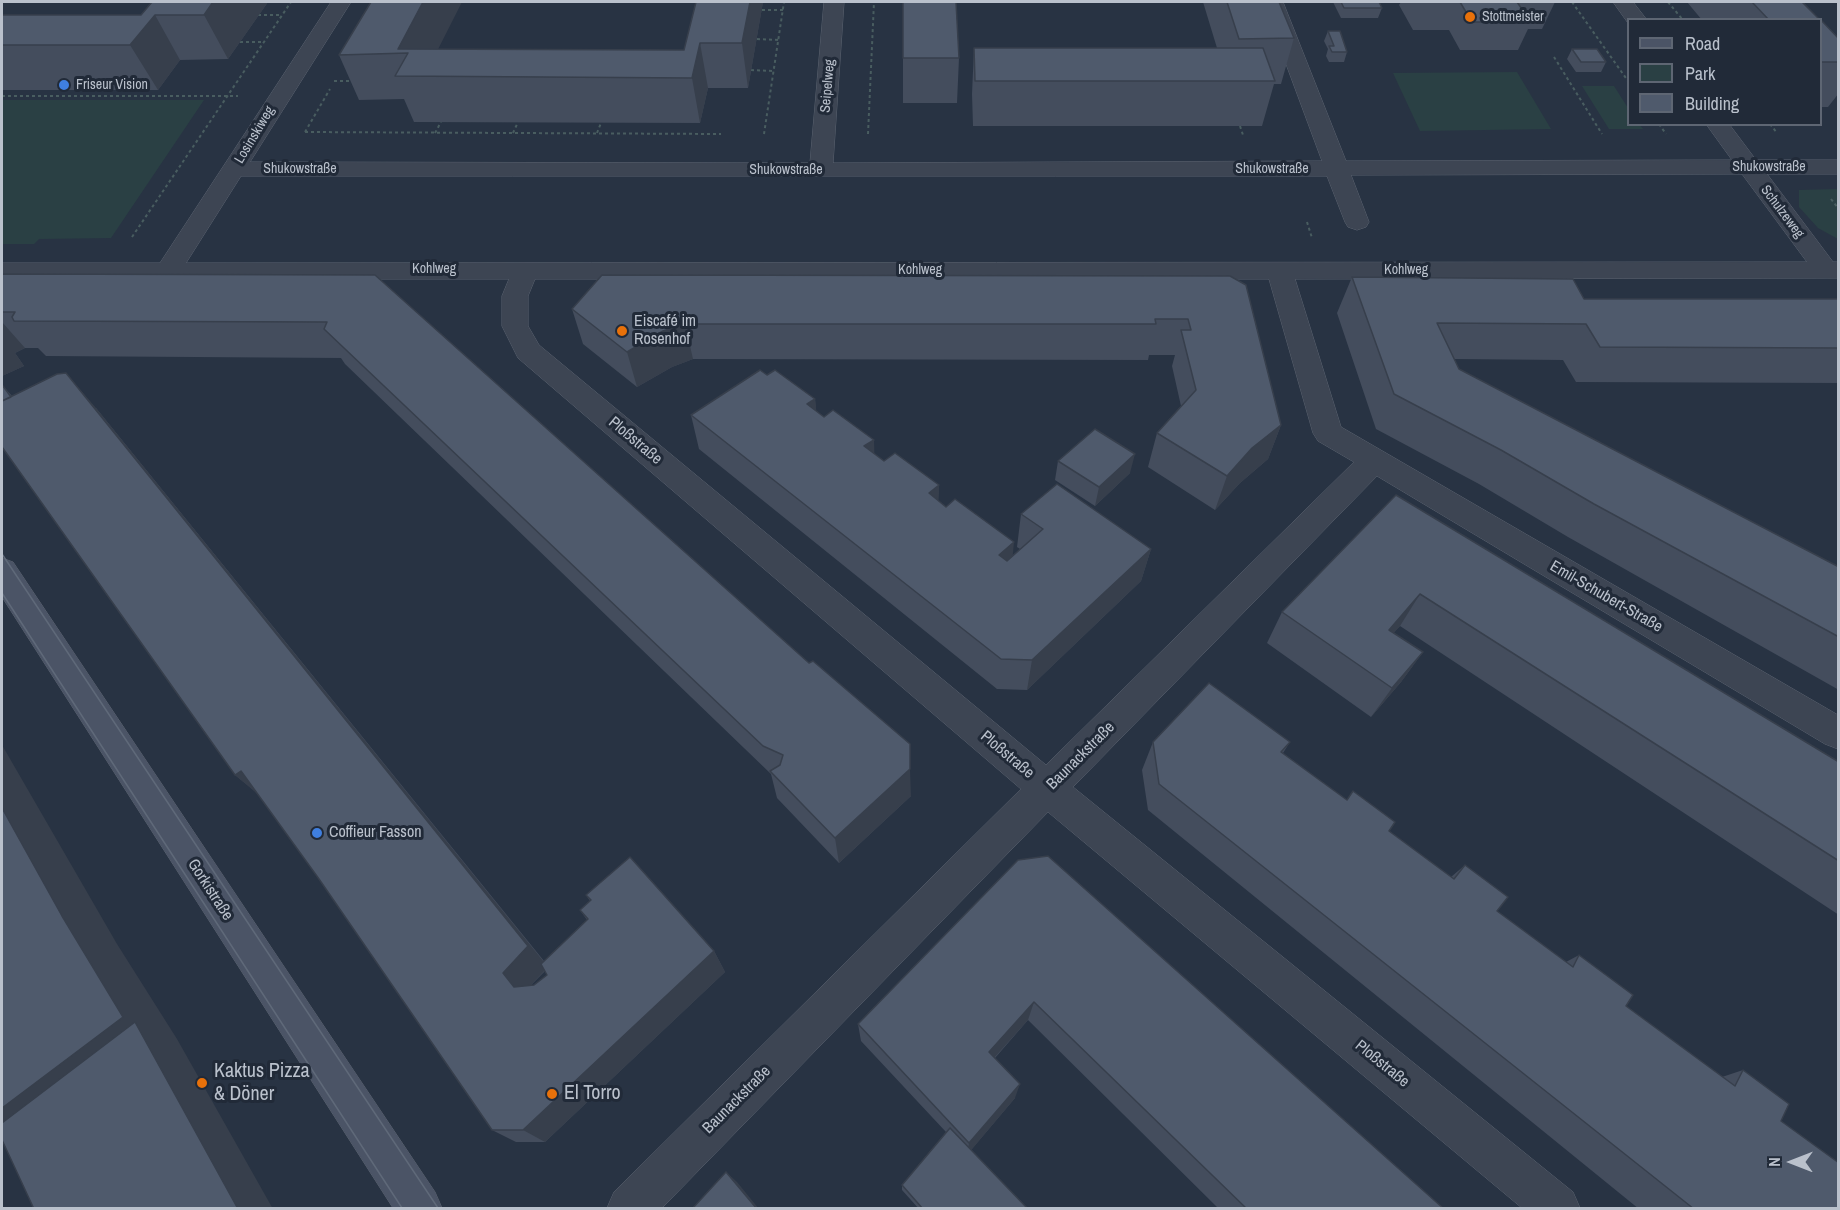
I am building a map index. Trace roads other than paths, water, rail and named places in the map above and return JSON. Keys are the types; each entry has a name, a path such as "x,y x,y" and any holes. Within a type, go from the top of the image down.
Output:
{"main road":[{"name":"Gorkistraße","path":"2,571 419,1209"}],"street":[{"name":"Losinskiweg","path":"169,269 341,2"},
{"name":"Seipelweg","path":"821,170 834,2"},
{"path":"1274,2 1339,169 1357,222"},
{"path":"1623,2 1635,18"},
{"name":"Schulzeweg","path":"1718,126 1748,168 1833,270"},
{"name":"Shukowstraße","path":"234,169 1839,167"},
{"name":"Kohlweg","path":"2,271 169,269 1833,270"},
{"name":"Ploßstraße","path":"526,269 515,296 515,326 528,351 1048,789 1557,1209"},
{"path":"1279,270 1328,433 1373,461"},
{"name":"Baunackstraße","path":"630,1209 1373,461"},
{"name":"Emil-Schubert-Straße","path":"1373,461 1839,733"}],"tram line":[{"path":"2,554 438,1208"},
{"path":"2,593 402,1208"}],"place":[{"name":"Stottmeister","path":"1470,17"},
{"name":"Friseur Vision","path":"64,85"},
{"name":"Eiscafé im Rosenhof","path":"622,331"},
{"name":"Coffieur Fasson","path":"317,833"},
{"name":"Kaktus Pizza & Döner","path":"202,1083"},
{"name":"El Torro","path":"552,1094"}]}
